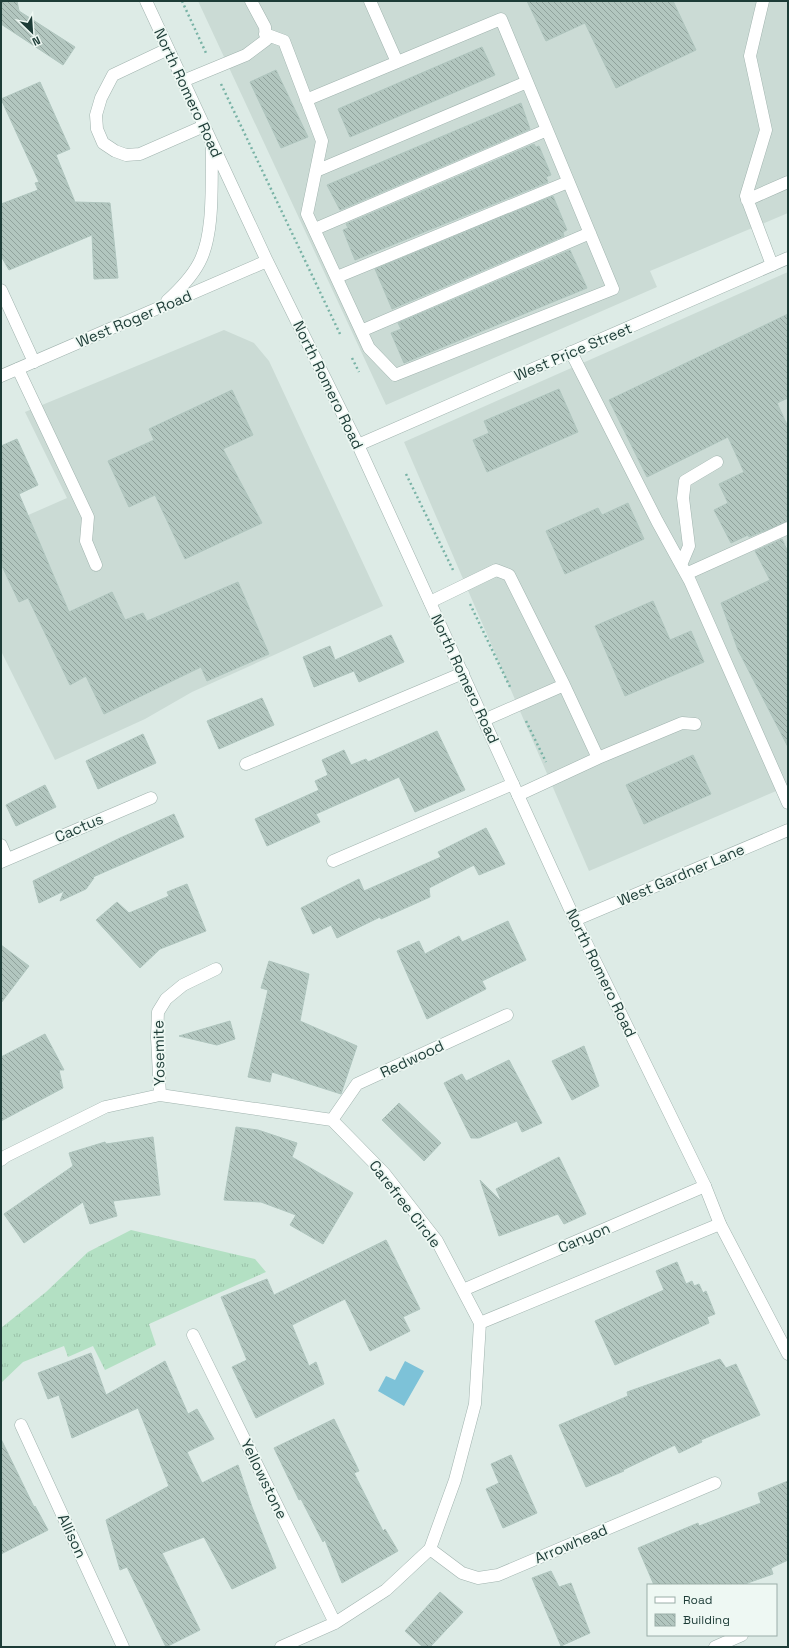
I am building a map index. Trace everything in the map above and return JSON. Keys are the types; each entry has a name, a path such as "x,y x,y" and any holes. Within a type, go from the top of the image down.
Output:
{"street":[{"name":"North Romero Road","path":"146,1 267,262 358,445 575,920 705,1186 720,1224 788,1354"},
{"path":"183,81 246,55 266,40 265,27 251,1"},
{"path":"370,1 397,62"},
{"path":"763,1 750,56 766,130 746,196 772,265"},
{"path":"265,34 284,41 306,100 322,141 308,214 369,348 395,375 613,289 501,19 306,100"},
{"path":"168,49 113,75 101,98 96,115 97,129 103,143 115,151 126,155 140,154 204,126"},
{"path":"316,171 527,82"},
{"path":"315,229 546,130"},
{"path":"162,307 185,284 200,263 209,236 212,144"},
{"path":"337,277 568,182"},
{"path":"747,200 788,182"},
{"path":"361,331 590,233"},
{"name":"West Price Street","path":"358,445 788,258"},
{"name":"West Roger Road","path":"1,376 267,262"},
{"path":"1,290 34,362"},
{"path":"571,352 684,569 788,803"},
{"path":"18,369 88,517 86,541 96,565"},
{"path":"684,569 689,546 683,498 685,481 716,462"},
{"path":"684,569 788,528"},
{"path":"430,602 496,570 509,575 598,758"},
{"path":"246,764 463,673"},
{"path":"484,720 564,686"},
{"path":"333,861 682,724 695,724"},
{"name":"Cactus","path":"1,845 4,860 150,798"},
{"name":"West Gardner Lane","path":"575,920 788,830"},
{"name":"Yosemite","path":"160,1095 157,1037 158,1012 166,999 183,985 216,970"},
{"name":"Redwood","path":"332,1120 357,1084 507,1015"},
{"path":"3,1155 105,1107 160,1095 332,1120"},
{"name":"Carefree Circle","path":"332,1120 384,1173 437,1242 480,1323"},
{"name":"Canyon","path":"463,1290 705,1186"},
{"path":"281,1647 335,1623 386,1590 430,1549 455,1480 474,1404 480,1323 720,1224"},
{"name":"Yellowstone","path":"193,1335 335,1623"},
{"name":"Allison","path":"21,1425 123,1647"},
{"name":"Arrowhead","path":"430,1549 462,1573 478,1578 498,1575 715,1483"},
{"path":"715,1647 740,1636"}],"path":[{"path":"182,1 342,338"},
{"path":"349,352 359,372"},
{"path":"406,474 546,762"}],"shaded area":[{"path":"198,1 788,1 788,213 650,271 657,287 386,405"},
{"path":"788,272 788,786 589,871 404,442"},
{"path":"224,330 254,343 269,361 383,606 192,692 145,719 55,760 1,651 1,527 67,498 25,412"}],"green space":[{"path":"131,1230 255,1259 266,1272 149,1324 156,1345 105,1370 93,1346 68,1357 64,1346 23,1362 1,1383 1,1328 46,1292 88,1252"}],"water":[{"path":"405,1361 424,1371 404,1406 378,1391 386,1376 395,1380"}],"building":[{"path":"1,1 17,1 19,11 75,47 63,65 1,24"},
{"path":"527,1 673,1 696,50 616,88 585,23 546,41"},
{"path":"482,47 495,75 350,137 338,109"},
{"path":"276,70 308,137 281,148 250,82"},
{"path":"40,82 70,149 56,155 75,202 110,203 118,278 94,279 92,235 9,270 1,256 1,204 38,190 35,183 39,182 1,99"},
{"path":"521,103 530,129 340,210 327,185"},
{"path":"534,144 536,147 539,146 551,175 546,177 548,182 355,260 343,230 348,228 346,224"},
{"path":"553,196 567,230 563,232 564,236 392,309 375,269"},
{"path":"570,250 587,288 404,363 391,333 401,329 398,323"},
{"path":"788,314 788,398 777,403 788,427 788,521 749,537 748,535 731,543 714,510 728,503 719,484 744,472 728,437 647,477 609,400"},
{"path":"559,389 578,432 487,472 473,440 489,433 484,421"},
{"path":"232,390 253,435 223,449 262,523 185,559 155,495 129,507 108,461 154,440 149,429"},
{"path":"17,439 38,485 19,494 69,612 112,592 125,620 143,613 147,621 238,582 269,654 207,681 201,667 104,714 86,676 70,685 28,598 19,602 1,564 1,446"},
{"path":"628,503 644,539 565,574 546,531 598,508 602,515"},
{"path":"782,539 788,552 788,747 738,650 721,603 770,580 755,551"},
{"path":"653,601 670,640 691,631 704,662 625,696 595,626"},
{"path":"391,635 404,662 359,682 354,671 314,687 303,657 330,646 335,660"},
{"path":"262,698 274,725 219,749 207,721"},
{"path":"437,731 465,790 415,812 399,777 316,814 320,822 267,846 255,819 319,790 315,781 328,775 322,760 344,750 351,765 366,759 368,762"},
{"path":"143,734 156,763 98,789 86,761"},
{"path":"693,755 711,794 644,824 626,785"},
{"path":"45,785 56,807 16,826 6,805"},
{"path":"174,814 184,837 93,877 94,878 86,889 60,901 64,891 39,903 33,881 120,838"},
{"path":"486,828 505,864 479,875 474,865 429,888 430,897 381,919 380,917 337,938 331,925 313,934 301,908 359,879 364,891 441,857 438,852"},
{"path":"187,884 206,931 160,949 140,968 96,920 117,902 129,913 169,896 167,892"},
{"path":"508,921 526,960 482,981 486,989 427,1019 397,951 419,941 425,954 459,936 462,942"},
{"path":"1,945 29,966 1,1003"},
{"path":"269,961 309,974 300,1021 357,1046 341,1094 272,1072 270,1082 248,1077 268,990 261,988"},
{"path":"230,1021 235,1039 217,1045 179,1036"},
{"path":"45,1034 64,1070 59,1070 63,1088 1,1121 1,1057"},
{"path":"584,1046 599,1086 572,1100 552,1061"},
{"path":"509,1060 542,1123 522,1132 517,1121 479,1138 471,1138 444,1083 462,1074 466,1081"},
{"path":"399,1103 441,1143 424,1161 382,1120"},
{"path":"236,1127 258,1130 297,1143 292,1157 353,1193 323,1244 290,1225 296,1215 261,1202 224,1200"},
{"path":"153,1137 160,1195 113,1201 117,1216 90,1224 83,1202 24,1243 4,1214 73,1166 69,1153 105,1142 106,1144"},
{"path":"559,1157 586,1214 564,1224 558,1214 499,1236 480,1180 502,1202 496,1189"},
{"path":"386,1240 420,1309 403,1317 410,1331 370,1351 345,1299 292,1325 309,1366 316,1362 324,1384 256,1418 232,1367 247,1360 221,1297 267,1279 274,1295"},
{"path":"677,1262 686,1284 692,1281 694,1286 699,1284 703,1293 706,1291 715,1314 707,1317 709,1323 615,1365 595,1321 664,1290 656,1271"},
{"path":"91,1353 106,1395 165,1361 188,1414 197,1409 214,1439 187,1452 202,1483 238,1465 252,1507 276,1568 232,1589 204,1537 162,1553 200,1630 166,1647 127,1567 120,1570 106,1520 169,1486 138,1408 72,1438 59,1395 48,1399 38,1373"},
{"path":"720,1359 726,1368 736,1364 760,1415 701,1440 702,1442 679,1453 675,1445 623,1470 624,1471 586,1487 559,1425 628,1396 627,1392"},
{"path":"334,1419 359,1471 354,1473 383,1531 385,1529 398,1551 342,1583 325,1540 323,1542 301,1499 299,1500 274,1448"},
{"path":"1,1439 34,1507 35,1506 48,1530 1,1554"},
{"path":"511,1455 537,1513 503,1528 486,1489 499,1483 491,1464"},
{"path":"788,1481 788,1560 771,1568 773,1574 745,1584 654,1584 638,1548 698,1523 699,1526 761,1503 758,1493"},
{"path":"551,1571 559,1587 571,1583 590,1633 561,1646 532,1578"},
{"path":"440,1592 463,1612 430,1647 423,1647 405,1631"}]}
